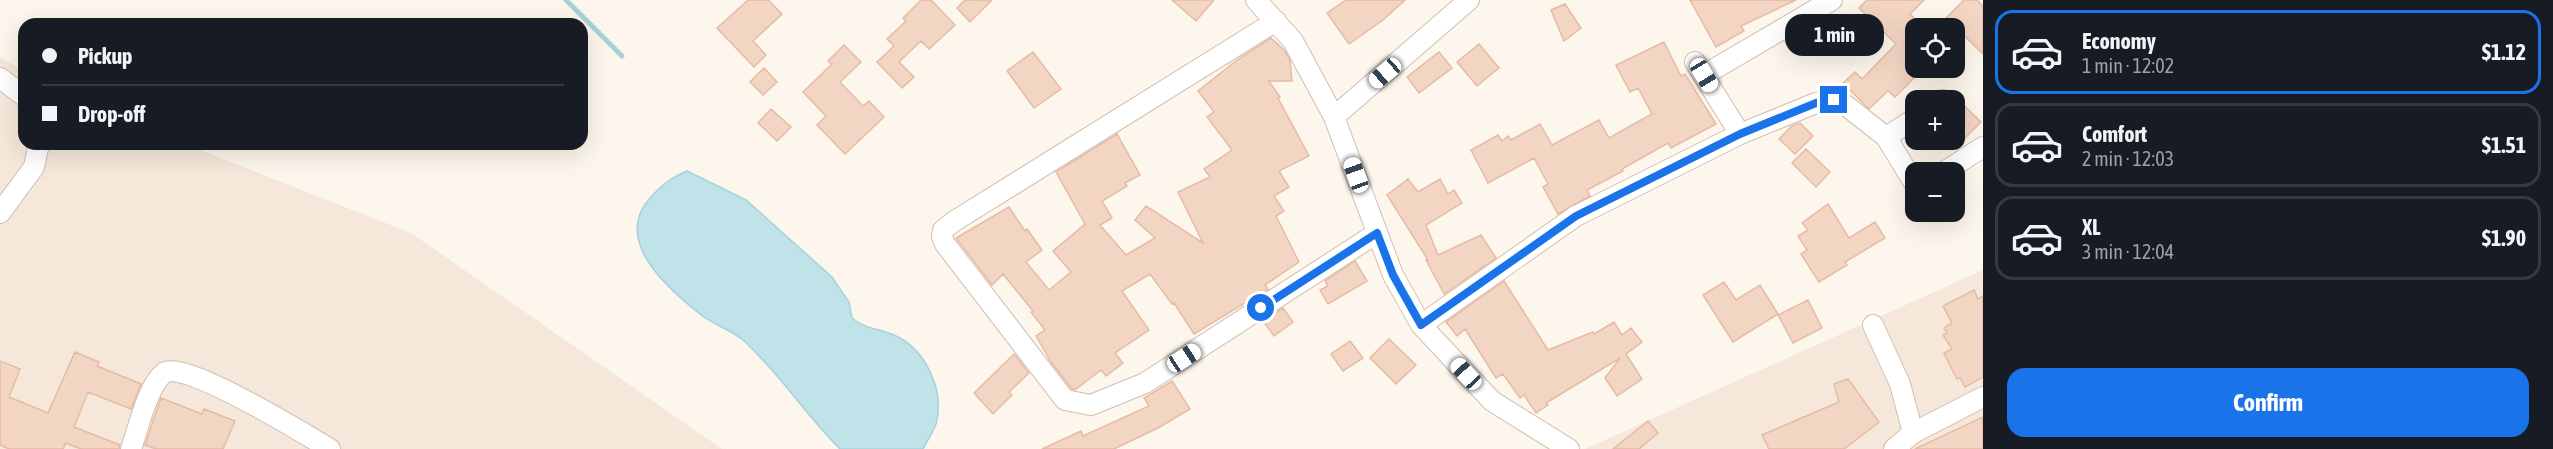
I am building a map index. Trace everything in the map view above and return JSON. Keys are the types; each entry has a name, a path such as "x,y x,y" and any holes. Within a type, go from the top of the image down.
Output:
{"street":[{"path":"1256,0 1293,41 1335,117 1393,275 1421,325 1492,401 1569,449"},
{"path":"1335,117 1469,0"},
{"path":"1740,134 1700,68 1832,0"},
{"path":"1276,21 953,222 943,230 942,237 945,244 1065,400 1091,405 1145,383 1377,233"},
{"path":"0,78 18,92"},
{"path":"1421,325 1576,216 1740,134 1816,103 1834,100 1844,104 1886,137 1905,168"},
{"path":"1886,137 1905,125"},
{"path":"1960,162 1983,147"},
{"path":"0,213 8,185 34,167 38,150"},
{"path":"1873,325 1900,384 1913,433"},
{"path":"131,449 153,387 164,373 175,370 193,375 277,416 330,449"},
{"path":"1894,449 1913,433 1983,397"}],"shaded area":[{"path":"0,57 18,68 18,150 200,150 411,233 722,449 0,449"},
{"path":"1983,270 1983,449 1585,449"}],"water":[{"path":"687,171 746,200 832,277 849,302 852,318 857,322 894,335 915,350 930,372 938,398 936,424 923,449 840,449 769,366 743,340 700,314 659,277 640,246 637,229 640,213 660,188 672,178"}],"building":[{"path":"748,0 768,0 782,14 753,41 766,55 754,67 717,28"},
{"path":"921,0 931,0 955,25 929,49 921,41 899,62 914,77 902,88 877,62 894,46 887,39 906,21 903,18"},
{"path":"965,0 992,0 970,22 957,8"},
{"path":"1172,0 1214,0 1196,21"},
{"path":"1346,0 1405,0 1383,20 1349,44 1327,13"},
{"path":"1690,0 1796,0 1741,26 1744,31 1716,47"},
{"path":"1867,0 1924,0 1910,14 1914,18 1905,18 1905,78 1914,78 1895,97 1888,91 1869,109 1843,83 1855,72 1862,79 1896,44 1859,8"},
{"path":"1964,0 1977,0 1983,6 1983,54 1965,37 1965,18 1946,18"},
{"path":"1565,4 1581,28 1564,41 1551,10"},
{"path":"1271,38 1284,50 1290,60 1292,81 1269,81 1280,97 1278,98 1309,156 1279,171 1289,187 1274,196 1284,211 1276,216 1299,262 1265,285 1268,289 1194,334 1174,303 1172,304 1150,274 1122,291 1149,330 1115,353 1123,363 1106,376 1101,370 1075,390 1072,389 1051,362 1036,336 1045,330 1031,312 1033,311 1003,274 992,285 956,238 1009,207 1025,231 1027,229 1042,250 1026,262 1049,290 1071,272 1053,251 1085,224 1056,172 1117,134 1140,175 1125,183 1127,186 1102,201 1112,218 1100,225 1126,255 1155,238 1135,220 1146,206 1203,243 1178,192 1210,177 1204,169 1232,150 1207,117 1214,112 1198,91 1237,60"},
{"path":"1664,42 1681,76 1685,74 1716,124 1671,148 1668,143 1622,169 1623,171 1587,190 1590,196 1558,214 1543,187 1548,184 1534,158 1488,183 1471,150 1498,135 1502,141 1508,136 1511,140 1540,124 1552,145 1599,120 1609,138 1652,114 1638,88 1630,92 1616,65"},
{"path":"1479,44 1499,68 1477,86 1457,62"},
{"path":"844,45 861,62 840,82 863,106 869,101 884,117 845,154 817,125 826,116 803,92 832,64 828,61"},
{"path":"1033,52 1061,89 1034,108 1007,71"},
{"path":"1439,52 1452,68 1419,93 1407,77"},
{"path":"764,68 777,82 763,95 750,82"},
{"path":"1965,107 1981,122 1965,138"},
{"path":"771,109 791,127 777,141 758,123"},
{"path":"1800,123 1813,136 1795,154 1779,139 1792,126"},
{"path":"1806,149 1830,172 1816,187 1792,163"},
{"path":"1408,179 1418,192 1440,179 1448,194 1454,190 1462,203 1426,225 1438,255 1481,235 1496,258 1444,294 1426,260 1428,260 1387,195"},
{"path":"1828,204 1849,238 1875,222 1885,238 1845,262 1847,265 1819,282 1801,254 1807,250 1798,236 1808,230 1802,223"},
{"path":"1355,261 1367,281 1328,304 1320,290 1328,286 1325,281"},
{"path":"1504,281 1548,350 1593,332 1594,334 1614,322 1622,335 1631,328 1642,342 1626,354 1642,379 1617,396 1605,378 1620,358 1546,403 1548,405 1536,413 1524,395 1520,398 1503,374 1496,378 1465,329 1457,336 1446,322"},
{"path":"1724,282 1736,300 1760,285 1778,314 1733,342 1703,295"},
{"path":"1974,290 1978,299 1983,296 1983,377 1965,387 1960,378 1957,379 1944,353 1952,349 1943,335 1947,333 1944,328 1952,323 1943,306"},
{"path":"1808,300 1822,328 1793,343 1778,315"},
{"path":"1283,308 1293,322 1274,336 1263,321"},
{"path":"1389,339 1416,365 1396,384 1370,358"},
{"path":"1350,341 1363,358 1343,371 1331,354"},
{"path":"75,352 99,362 97,366 141,384 131,409 88,392 74,427 120,445 119,449 81,449 66,443 63,449 9,449 0,445 0,361 20,369 9,397 48,413"},
{"path":"1014,354 1029,373 1009,392 1012,395 993,414 974,393"},
{"path":"1848,379 1879,422 1844,449 1769,449 1762,435 1839,402 1834,384"},
{"path":"1172,381 1190,409 1158,428 1114,449 1042,449 1081,431 1083,436 1149,406 1144,398"},
{"path":"161,398 202,414 204,409 235,421 223,449 156,449 145,445"},
{"path":"1983,417 1983,449 1915,449"},
{"path":"1648,421 1658,433 1639,449 1613,449"}],"waterway":[{"path":"566,0 584,18"},
{"path":"588,22 622,56"}],"route":[{"path":"1261,308 1377,233 1393,275 1421,325 1576,216 1740,134 1816,103 1834,100"}]}
